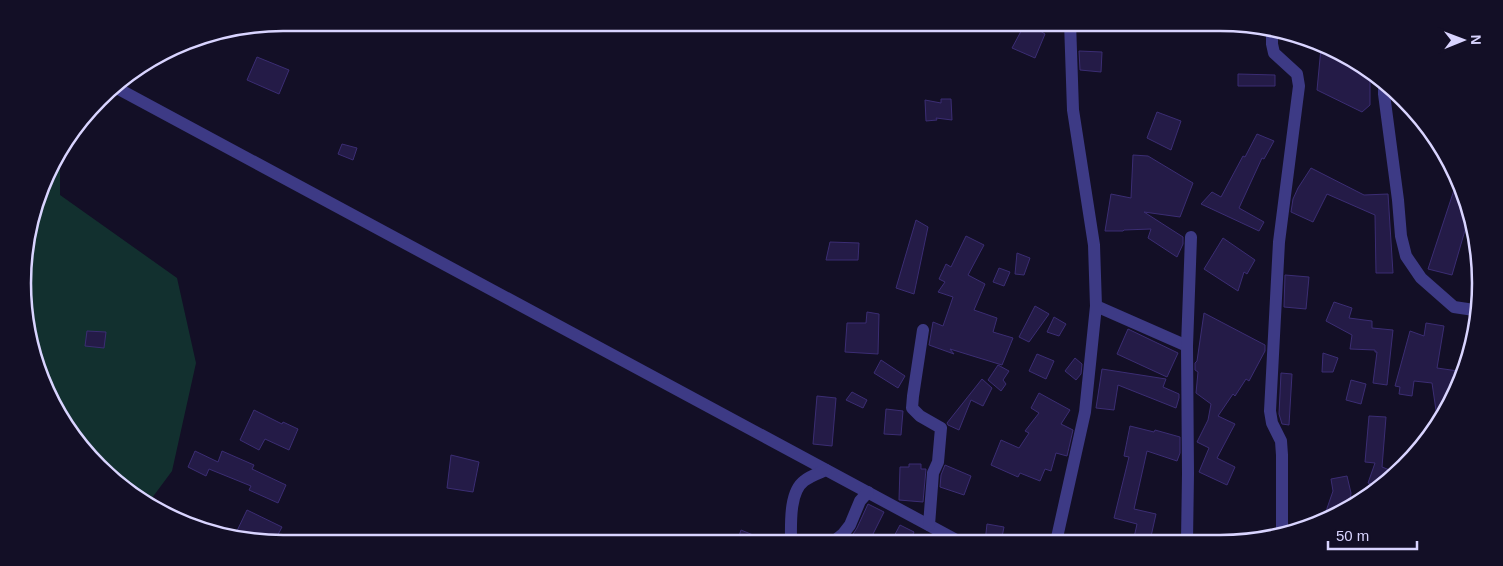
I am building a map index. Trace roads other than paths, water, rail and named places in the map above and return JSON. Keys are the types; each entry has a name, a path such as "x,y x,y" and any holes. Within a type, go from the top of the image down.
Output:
{"street":[{"path":"1058,535 1086,412 1096,306 1094,245 1073,110 1070,31"},
{"path":"1272,37 1274,53 1297,74 1299,86 1279,242 1270,411 1272,423 1280,441 1282,455 1282,527"},
{"path":"121,90 947,535"},
{"path":"1384,92 1401,236 1406,256 1421,278 1454,307 1470,309"},
{"path":"1187,535 1187,346 1191,237"},
{"path":"1096,306 1187,346"},
{"path":"923,330 912,408 920,416 941,428 938,462 933,473 929,525"},
{"path":"791,535 792,512 796,491 804,481 826,470"},
{"path":"843,535 850,525 860,501 868,492"}]}
